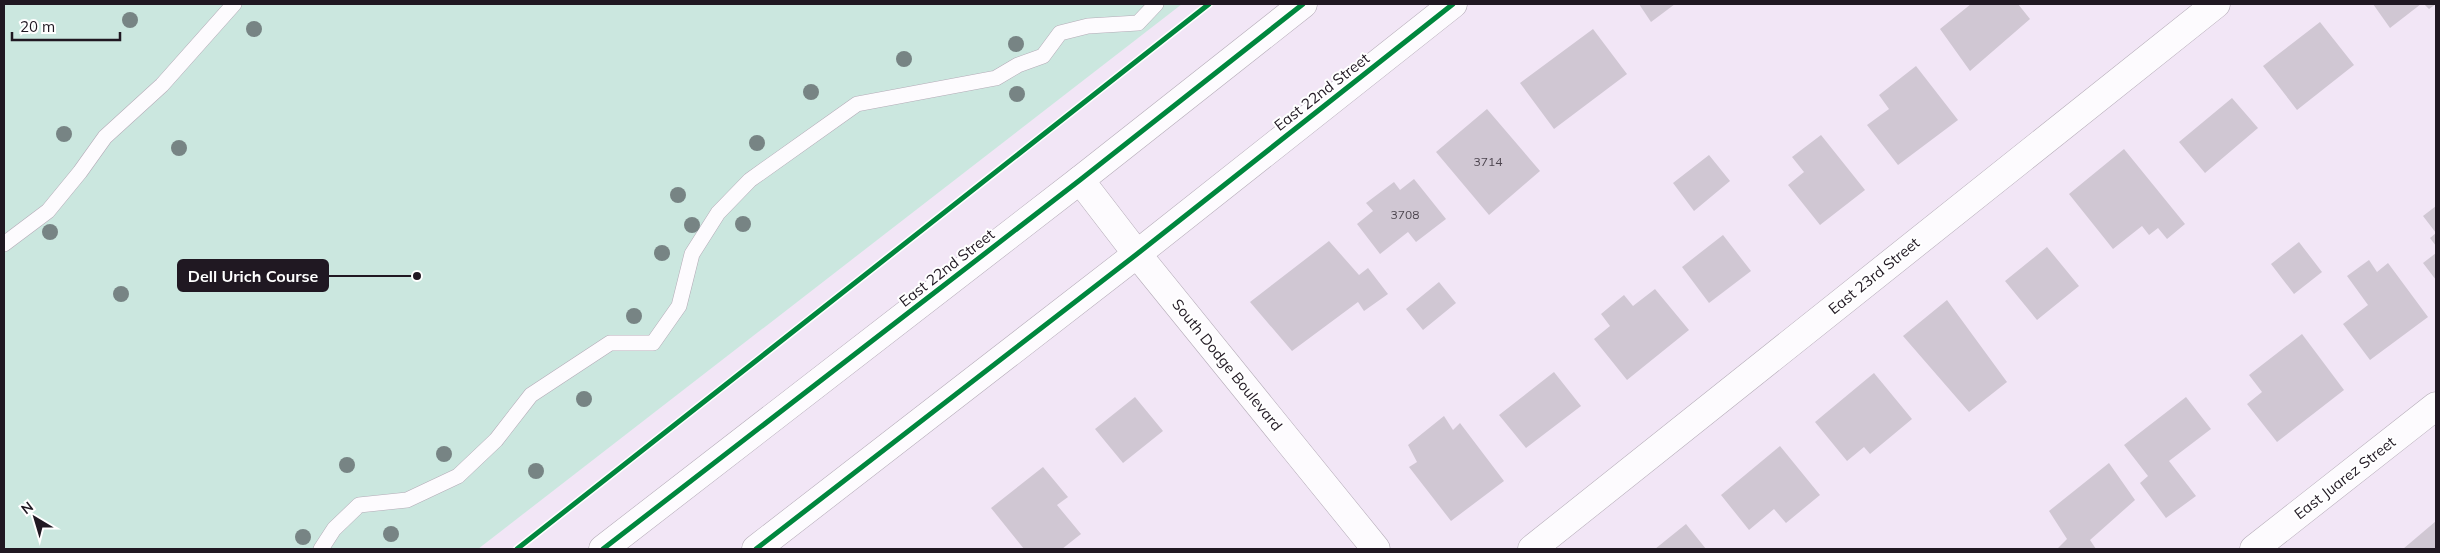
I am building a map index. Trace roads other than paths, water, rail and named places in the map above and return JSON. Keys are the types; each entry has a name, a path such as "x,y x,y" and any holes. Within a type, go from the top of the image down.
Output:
{"main road":[{"name":"East 22nd Street","path":"604,549 1304,4"},
{"name":"East 22nd Street","path":"756,549 1137,254 1453,4"},
{"name":"East 23rd Street","path":"1532,549 2216,4"},
{"name":"South Dodge Boulevard","path":"1080,180 1137,254 1376,549"},
{"name":"East Juarez Street","path":"2254,549 2436,406"}],"lane":[{"path":"4,244 48,211 80,172 105,137 162,85 234,4"},
{"path":"321,549 334,529 359,505 407,500 458,476 496,440 531,395 610,343 652,343 680,306 692,254 718,213 750,180 857,104 996,78 1018,65 1043,56 1060,33 1088,26 1138,24 1156,4"}],"place":[{"name":"Dell Urich Course","path":"417,276"}]}
